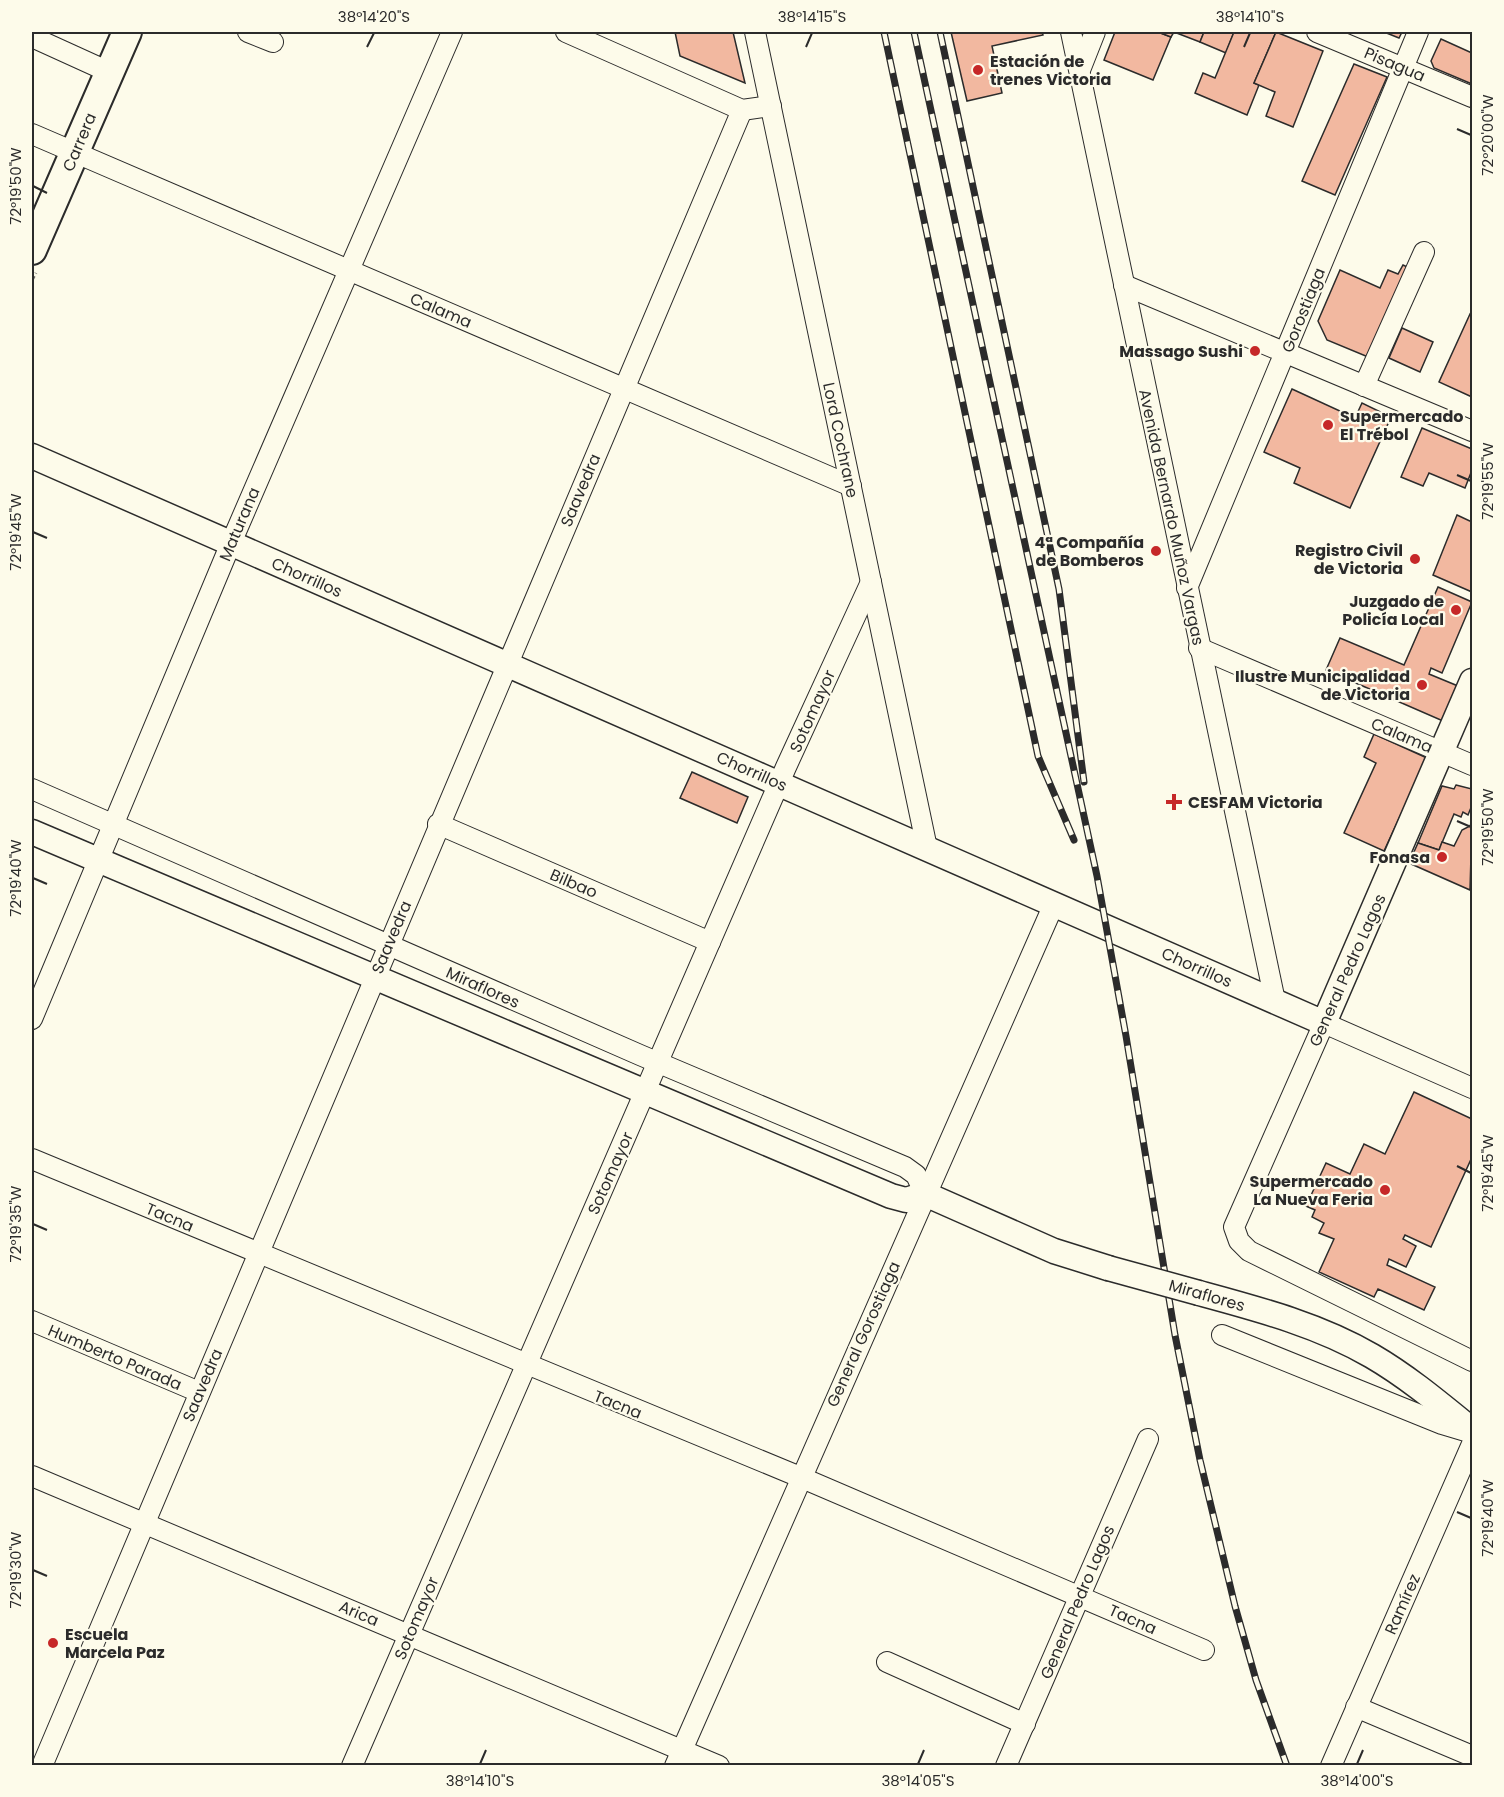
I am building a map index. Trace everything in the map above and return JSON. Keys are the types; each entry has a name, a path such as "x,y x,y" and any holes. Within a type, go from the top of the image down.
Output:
{"highway":[{"name":"Carrera","path":"33,248 127,32"}],"main road":[{"name":"Chorrillos","path":"32,456 1324,1023"},
{"name":"General Pedro Lagos","path":"1324,1023 1473,681"},
{"name":"Miraflores","path":"32,832 891,1196 915,1199 925,1194 1054,1251 1291,1320 1350,1344 1394,1370 1473,1431"}],"street":[{"path":"248,32 273,42"},
{"name":"Maturana","path":"32,1018 231,543 452,32"},
{"path":"567,32 742,110 771,106"},
{"name":"Lord Cochrane","path":"755,32 927,848"},
{"name":"Avenida Bernardo Muñoz Vargas","path":"1071,32 1186,588 1275,1001"},
{"path":"1080,70 1095,32"},
{"name":"Pisagua","path":"1317,32 1473,97"},
{"name":"Gorostiaga","path":"1186,588 1419,32"},
{"path":"32,37 109,72"},
{"name":"Saavedra","path":"42,1766 742,110"},
{"name":"Calama","path":"32,134 850,486"},
{"path":"1364,386 1424,252"},
{"path":"1124,285 1473,431"},
{"name":"Sotomayor","path":"352,1766 779,783 871,582"},
{"name":"Calama","path":"1199,648 1473,765"},
{"name":"Miraflores","path":"32,789 657,1062 905,1167 916,1175 925,1194"},
{"name":"Bilbao","path":"438,825 710,942"},
{"name":"General Gorostiaga","path":"678,1758 1054,904"},
{"name":"Chorrillos","path":"1324,1023 1473,1088"},
{"name":"General Pedro Lagos","path":"1324,1023 1234,1227 1239,1241 1249,1251 1473,1361"},
{"name":"Tacna","path":"32,1159 525,1366 800,1477 1204,1650"},
{"name":"Humberto Parada","path":"32,1322 199,1392"},
{"name":"Miraflores","path":"1222,1335 1442,1424 1473,1431"},
{"name":"General Pedro Lagos","path":"1006,1766 1148,1439"},
{"name":"Ramírez","path":"1331,1766 1473,1444"},
{"name":"Arica","path":"32,1476 409,1635 678,1758 718,1766"},
{"path":"887,1662 1025,1724"},
{"path":"1356,1707 1473,1756"}],"building":[{"path":"675,32 733,32 745,83 680,56"},
{"name":"Estación de trenes Victoria","path":"951,32 1042,32 1043,35 992,46 1002,93 967,101"},
{"path":"1115,32 1158,32 1171,37 1153,80 1104,60"},
{"path":"1158,32 1174,32 1171,37"},
{"path":"1174,32 1204,32 1200,42"},
{"path":"1204,32 1234,32 1226,53 1200,42"},
{"path":"1234,32 1276,32 1254,83 1259,85 1247,115 1195,93 1203,73 1215,78"},
{"path":"1276,32 1323,51 1293,127 1266,116 1275,92 1254,83"},
{"path":"1384,32 1402,32 1399,38"},
{"path":"1441,39 1472,53 1472,84 1434,68 1431,61"},
{"path":"1354,64 1387,77 1335,195 1302,181"},
{"path":"1403,265 1414,270 1373,359 1327,340 1318,321 1340,270 1380,288 1388,270 1398,274"},
{"path":"1470,314 1472,316 1472,397 1439,382"},
{"path":"1402,328 1433,342 1420,372 1389,358"},
{"path":"1292,389 1355,418 1362,403 1391,417 1350,508 1294,483 1300,468 1264,452"},
{"path":"1422,428 1472,449 1472,470 1465,488 1429,473 1423,486 1401,477"},
{"path":"1457,515 1472,522 1472,592 1433,575"},
{"path":"1438,587 1472,602 1442,673 1431,668 1429,674 1458,686 1443,721 1326,670 1340,638 1404,665"},
{"path":"1374,734 1427,758 1384,851 1344,833 1376,763 1364,757"},
{"path":"692,772 748,797 737,823 680,798"},
{"path":"1456,785 1472,789 1472,805 1468,815 1463,812 1461,817 1454,814 1439,850 1418,843 1442,786 1454,789"},
{"name":"Fonasa","path":"1472,821 1470,890 1409,863 1418,843 1439,850 1442,842 1454,846 1462,830 1470,826"},
{"name":"Supermercado La Nueva Feria","path":"1414,1092 1472,1119 1472,1157 1431,1247 1405,1235 1403,1239 1416,1246 1406,1267 1389,1259 1387,1265 1435,1287 1424,1310 1378,1289 1374,1297 1319,1272 1334,1239 1319,1233 1324,1223 1312,1217 1315,1210 1306,1206 1326,1163 1350,1174 1364,1144 1385,1154"}],"railway":[{"path":"884,32 1038,756 1074,840"},
{"path":"914,32 1097,876 1175,1335 1200,1460 1235,1606 1256,1680 1287,1766"},
{"path":"940,32 1059,589 1084,782"}],"place":[{"name":"Estación de trenes Victoria","path":"978,70"},
{"name":"Massago Sushi","path":"1255,351"},
{"name":"Supermercado El Trébol","path":"1328,425"},
{"name":"4ª Compañía de Bomberos","path":"1156,551"},
{"name":"Registro Civil de Victoria","path":"1415,559"},
{"name":"Juzgado de Policía Local","path":"1456,610"},
{"name":"Ilustre Municipalidad de Victoria","path":"1422,685"},
{"name":"CESFAM Victoria","path":"1174,802"},
{"name":"Fonasa","path":"1442,857"},
{"name":"Supermercado La Nueva Feria","path":"1385,1190"},
{"name":"Escuela Marcela Paz","path":"53,1643"}]}
